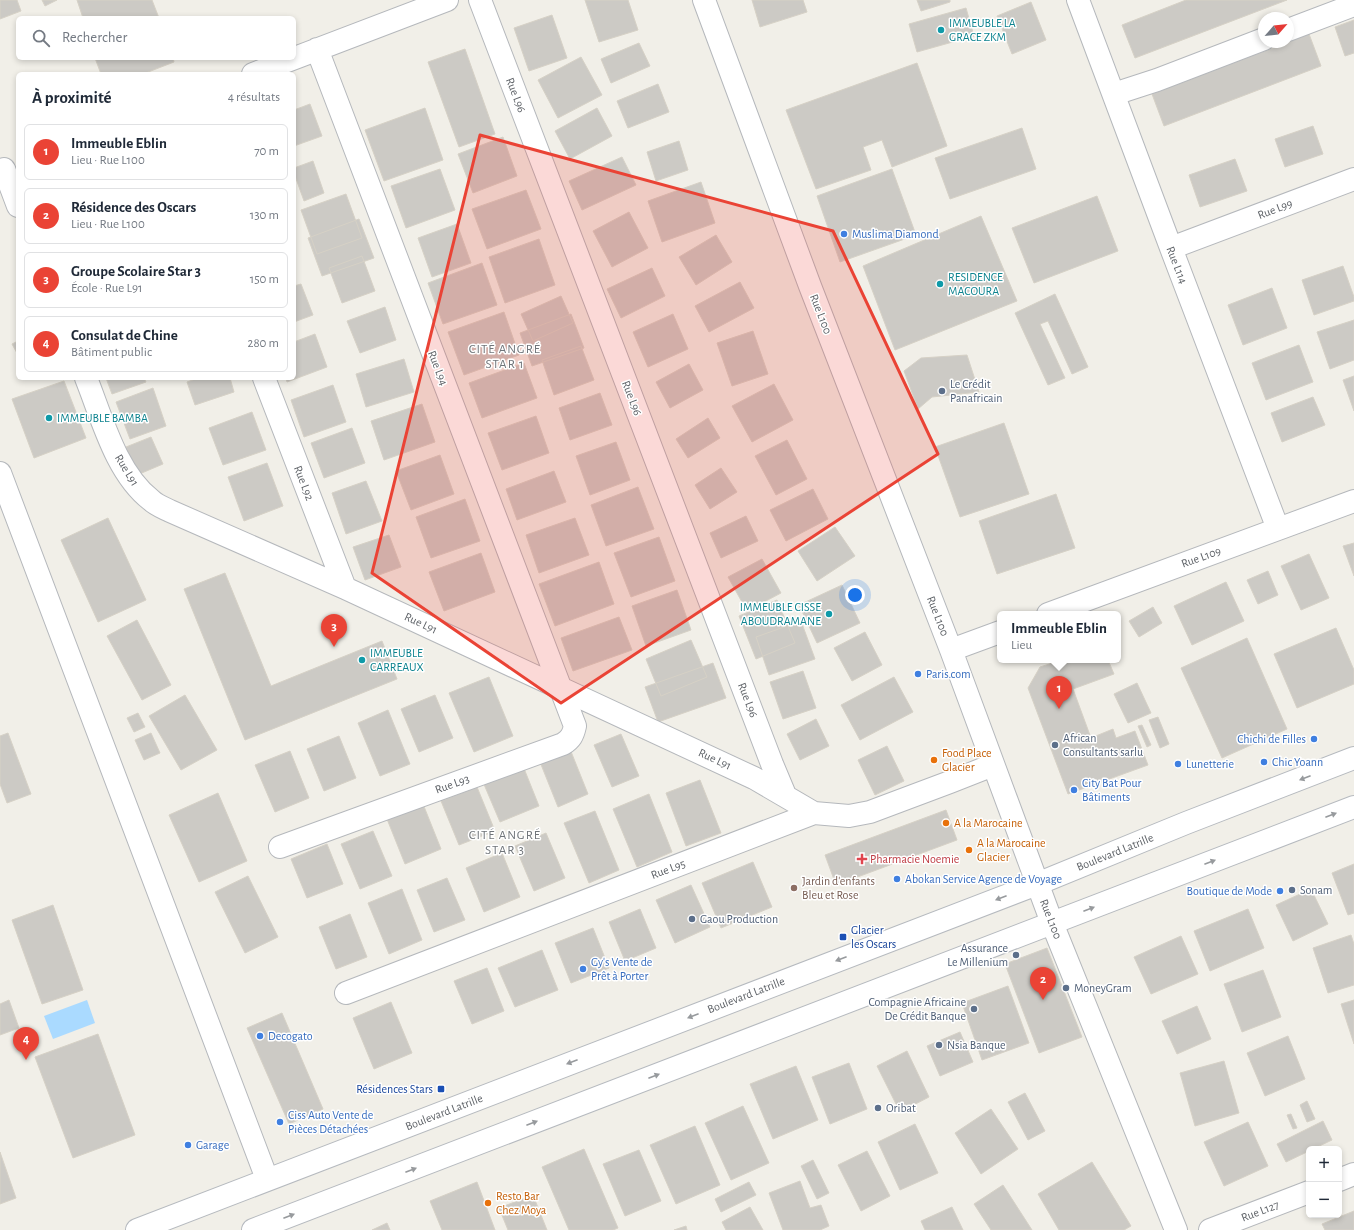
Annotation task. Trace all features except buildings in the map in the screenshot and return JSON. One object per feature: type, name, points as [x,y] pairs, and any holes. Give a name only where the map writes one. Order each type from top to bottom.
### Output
[{"type":"street","points":[[296,58],[447,0]]},
{"type":"street","name":"Rue L96","points":[[480,0],[766,749],[785,795]]},
{"type":"street","name":"Rue L100","points":[[704,0],[808,279],[951,650],[1052,922],[1176,1230]]},
{"type":"street","name":"Rue L114","points":[[1078,0],[1278,529]]},
{"type":"street","points":[[1294,28],[1354,5]]},
{"type":"street","points":[[1114,94],[1157,80],[1258,41]]},
{"type":"street","name":"Rue L94","points":[[317,50],[559,686]]},
{"type":"street","points":[[258,72],[290,60]]},
{"type":"street","points":[[7,168],[16,199]]},
{"type":"street","name":"Rue L99","points":[[1171,248],[1354,179]]},
{"type":"street","name":"Rue L91","points":[[87,380],[110,440],[123,467],[136,486],[152,501],[170,511],[345,588],[559,686],[754,778],[814,813]]},
{"type":"street","name":"Rue L92","points":[[265,380],[345,588]]},
{"type":"street","points":[[0,473],[267,1179]]},
{"type":"street","name":"Rue L109","points":[[1056,611],[1354,501]]},
{"type":"street","points":[[951,650],[997,633]]},
{"type":"street","name":"Rue L93","points":[[280,847],[563,744],[570,740],[575,726],[559,686]]},
{"type":"street","name":"Boulevard Latrille","points":[[137,1230],[1038,884],[1186,823],[1354,758]]},
{"type":"street","name":"Rue L95","points":[[346,994],[814,813],[849,816],[870,812],[993,764]]},
{"type":"street","points":[[253,1230],[1354,806]]},
{"type":"street","points":[[1342,1179],[1354,1174]]},
{"type":"street","name":"Rue L127","points":[[1210,1230],[1306,1193]]},
{"type":"highlighted area","points":[[480,135],[833,231],[938,454],[561,703],[372,573]]},
{"type":"water","points":[[87,1000],[95,1023],[53,1039],[44,1016]]},
{"type":"place","name":"IMMEUBLE LA GRACE ZKM","points":[[941,30]]},
{"type":"place","name":"Muslima Diamond","points":[[844,234]]},
{"type":"place","name":"RESIDENCE MACOURA","points":[[940,284]]},
{"type":"place","name":"Le Crédit Panafricain","points":[[942,391]]},
{"type":"place","name":"IMMEUBLE BAMBA","points":[[49,418]]},
{"type":"place","name":"IMMEUBLE CISSE ABOUDRAMANE","points":[[829,614]]},
{"type":"place","name":"Groupe Scolaire Star 3","points":[[334,647]]},
{"type":"place","name":"IMMEUBLE CARREAUX","points":[[362,660]]},
{"type":"place","name":"Paris.com","points":[[918,674]]},
{"type":"place","name":"Immeuble Eblin","points":[[1059,709]]},
{"type":"place","name":"Chichi de Filles","points":[[1314,739]]},
{"type":"place","name":"African Consultants sarlu","points":[[1055,745]]},
{"type":"place","name":"Food Place Glacier","points":[[934,760]]},
{"type":"place","name":"Chic Yoann","points":[[1264,762]]},
{"type":"place","name":"Lunetterie","points":[[1178,764]]},
{"type":"place","name":"City Bat Pour Bâtiments","points":[[1074,790]]},
{"type":"place","name":"A la Marocaine","points":[[946,823]]},
{"type":"place","name":"A la Marocaine Glacier","points":[[969,850]]},
{"type":"place","name":"Pharmacie Noemie","points":[[862,859]]},
{"type":"place","name":"Abokan Service Agence de Voyage","points":[[897,879]]},
{"type":"place","name":"Jardin d'enfants Bleu et Rose","points":[[794,888]]},
{"type":"place","name":"Sonam","points":[[1292,890]]},
{"type":"place","name":"Boutique de Mode","points":[[1280,891]]},
{"type":"place","name":"Gaou Production","points":[[692,919]]},
{"type":"place","name":"Glacier les Oscars","points":[[843,937]]},
{"type":"place","name":"Assurance Le Millenium","points":[[1016,955]]},
{"type":"place","name":"Gy's Vente de Prêt à Porter","points":[[583,969]]},
{"type":"place","name":"MoneyGram","points":[[1066,988]]},
{"type":"place","name":"Résidence des Oscars","points":[[1043,1000]]},
{"type":"place","name":"Compagnie Africaine De Crédit Banque","points":[[974,1009]]},
{"type":"place","name":"Decogato","points":[[260,1036]]},
{"type":"place","name":"Nsia Banque","points":[[939,1045]]},
{"type":"place","name":"Consulat de Chine","points":[[26,1060]]},
{"type":"place","name":"Résidences Stars","points":[[441,1089]]},
{"type":"place","name":"Oribat","points":[[878,1108]]},
{"type":"place","name":"Ciss Auto Vente de Pièces Détachées","points":[[280,1122]]},
{"type":"place","name":"Garage","points":[[188,1145]]},
{"type":"place","name":"Resto Bar Chez Moya","points":[[488,1203]]},
{"type":"district","name":"CITÉ ANGRÉ STAR 1","points":[[505,356]]},
{"type":"district","name":"CITÉ ANGRÉ STAR 3","points":[[505,842]]}]
